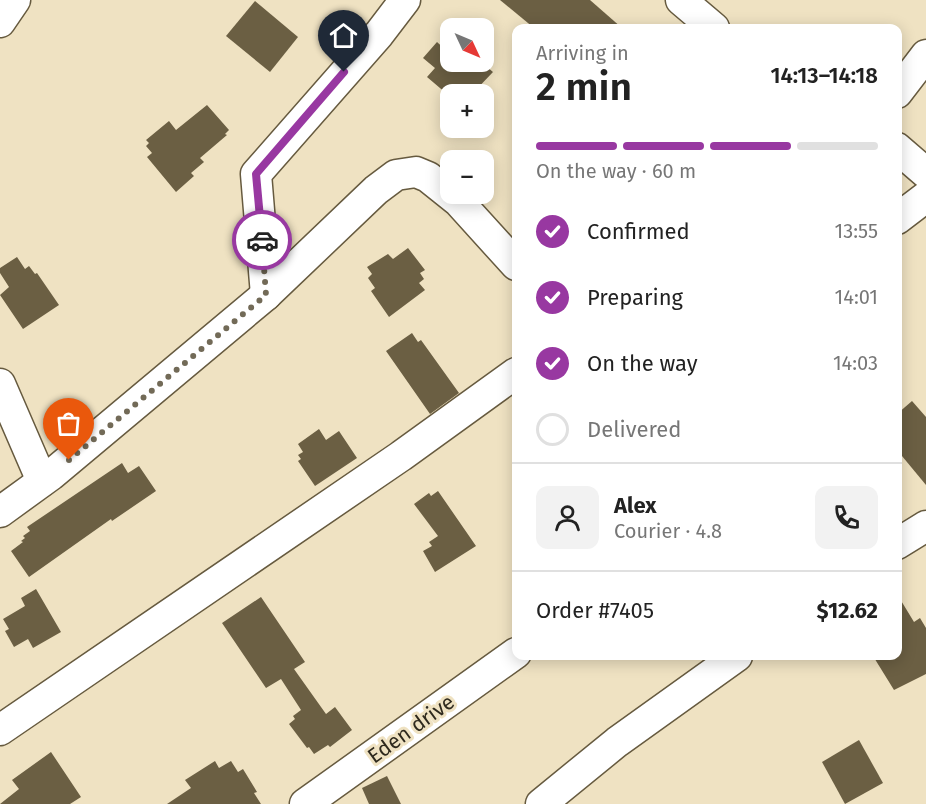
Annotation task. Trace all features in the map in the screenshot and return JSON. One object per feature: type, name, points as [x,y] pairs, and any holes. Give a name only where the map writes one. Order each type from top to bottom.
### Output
[{"type":"street","points":[[0,22],[15,0]]},
{"type":"street","points":[[266,295],[256,174],[379,34],[405,0]]},
{"type":"street","points":[[681,0],[709,24]]},
{"type":"street","points":[[902,86],[926,55]]},
{"type":"street","points":[[902,152],[926,173]]},
{"type":"street","points":[[0,512],[42,481],[266,295],[375,190],[396,175],[416,172],[428,177],[458,201],[512,262]]},
{"type":"street","points":[[902,215],[926,197]]},
{"type":"street","points":[[0,730],[401,456],[512,377]]},
{"type":"street","points":[[0,384],[42,481]]},
{"type":"street","points":[[902,541],[926,526]]},
{"type":"street","name":"Eden drive","points":[[305,804],[512,656]]},
{"type":"street","points":[[541,804],[617,742],[731,660]]},
{"type":"building","points":[[500,0],[590,0],[617,24],[529,24]]},
{"type":"building","points":[[255,1],[298,37],[270,72],[226,36]]},
{"type":"building","points":[[437,42],[440,45],[440,72],[493,72],[482,84],[440,84],[440,88],[427,77],[435,68],[423,58]]},
{"type":"building","points":[[207,105],[229,130],[225,134],[227,135],[200,158],[204,162],[191,173],[194,176],[176,192],[147,157],[152,153],[146,146],[149,143],[146,140],[169,121],[176,130]]},
{"type":"building","points":[[408,248],[425,270],[420,273],[424,279],[419,283],[425,290],[389,317],[371,291],[375,288],[368,278],[372,274],[367,267],[388,254],[393,259]]},
{"type":"building","points":[[17,257],[25,269],[29,266],[35,274],[37,273],[59,305],[23,329],[0,295],[9,287],[0,273],[0,268]]},
{"type":"building","points":[[412,333],[418,342],[421,340],[459,393],[430,414],[386,351]]},
{"type":"building","points":[[912,401],[926,417],[926,485],[902,456],[902,410]]},
{"type":"building","points":[[319,429],[326,440],[339,431],[357,458],[315,486],[298,461],[301,459],[298,455],[303,452],[298,444]]},
{"type":"building","points":[[122,463],[128,473],[139,466],[156,491],[112,521],[111,519],[29,577],[11,551],[23,542],[21,541],[25,538],[23,536],[30,531],[27,527]]},
{"type":"building","points":[[438,491],[476,546],[435,572],[423,551],[432,546],[429,542],[438,536],[414,504],[429,493],[431,496]]},
{"type":"building","points":[[36,589],[61,632],[33,648],[28,639],[14,647],[5,631],[9,629],[3,619],[25,606],[21,598]]},
{"type":"building","points":[[261,597],[305,662],[294,669],[326,714],[335,707],[352,730],[330,747],[328,745],[314,754],[289,724],[295,719],[293,716],[301,710],[281,679],[266,688],[222,623]]},
{"type":"building","points":[[902,602],[914,622],[920,618],[926,628],[926,674],[894,690],[875,660],[902,660]]},
{"type":"building","points":[[859,740],[883,783],[845,804],[822,762]]},
{"type":"building","points":[[51,752],[81,797],[70,804],[0,804],[19,789],[12,780]]},
{"type":"building","points":[[215,761],[219,768],[231,761],[238,772],[243,769],[257,792],[254,793],[261,804],[167,804],[191,788],[185,780]]},
{"type":"building","points":[[387,776],[401,804],[369,804],[362,788]]},
{"type":"way so far","points":[[69,460],[266,295],[262,240]]},
{"type":"route","points":[[262,240],[256,174],[344,72]]}]
